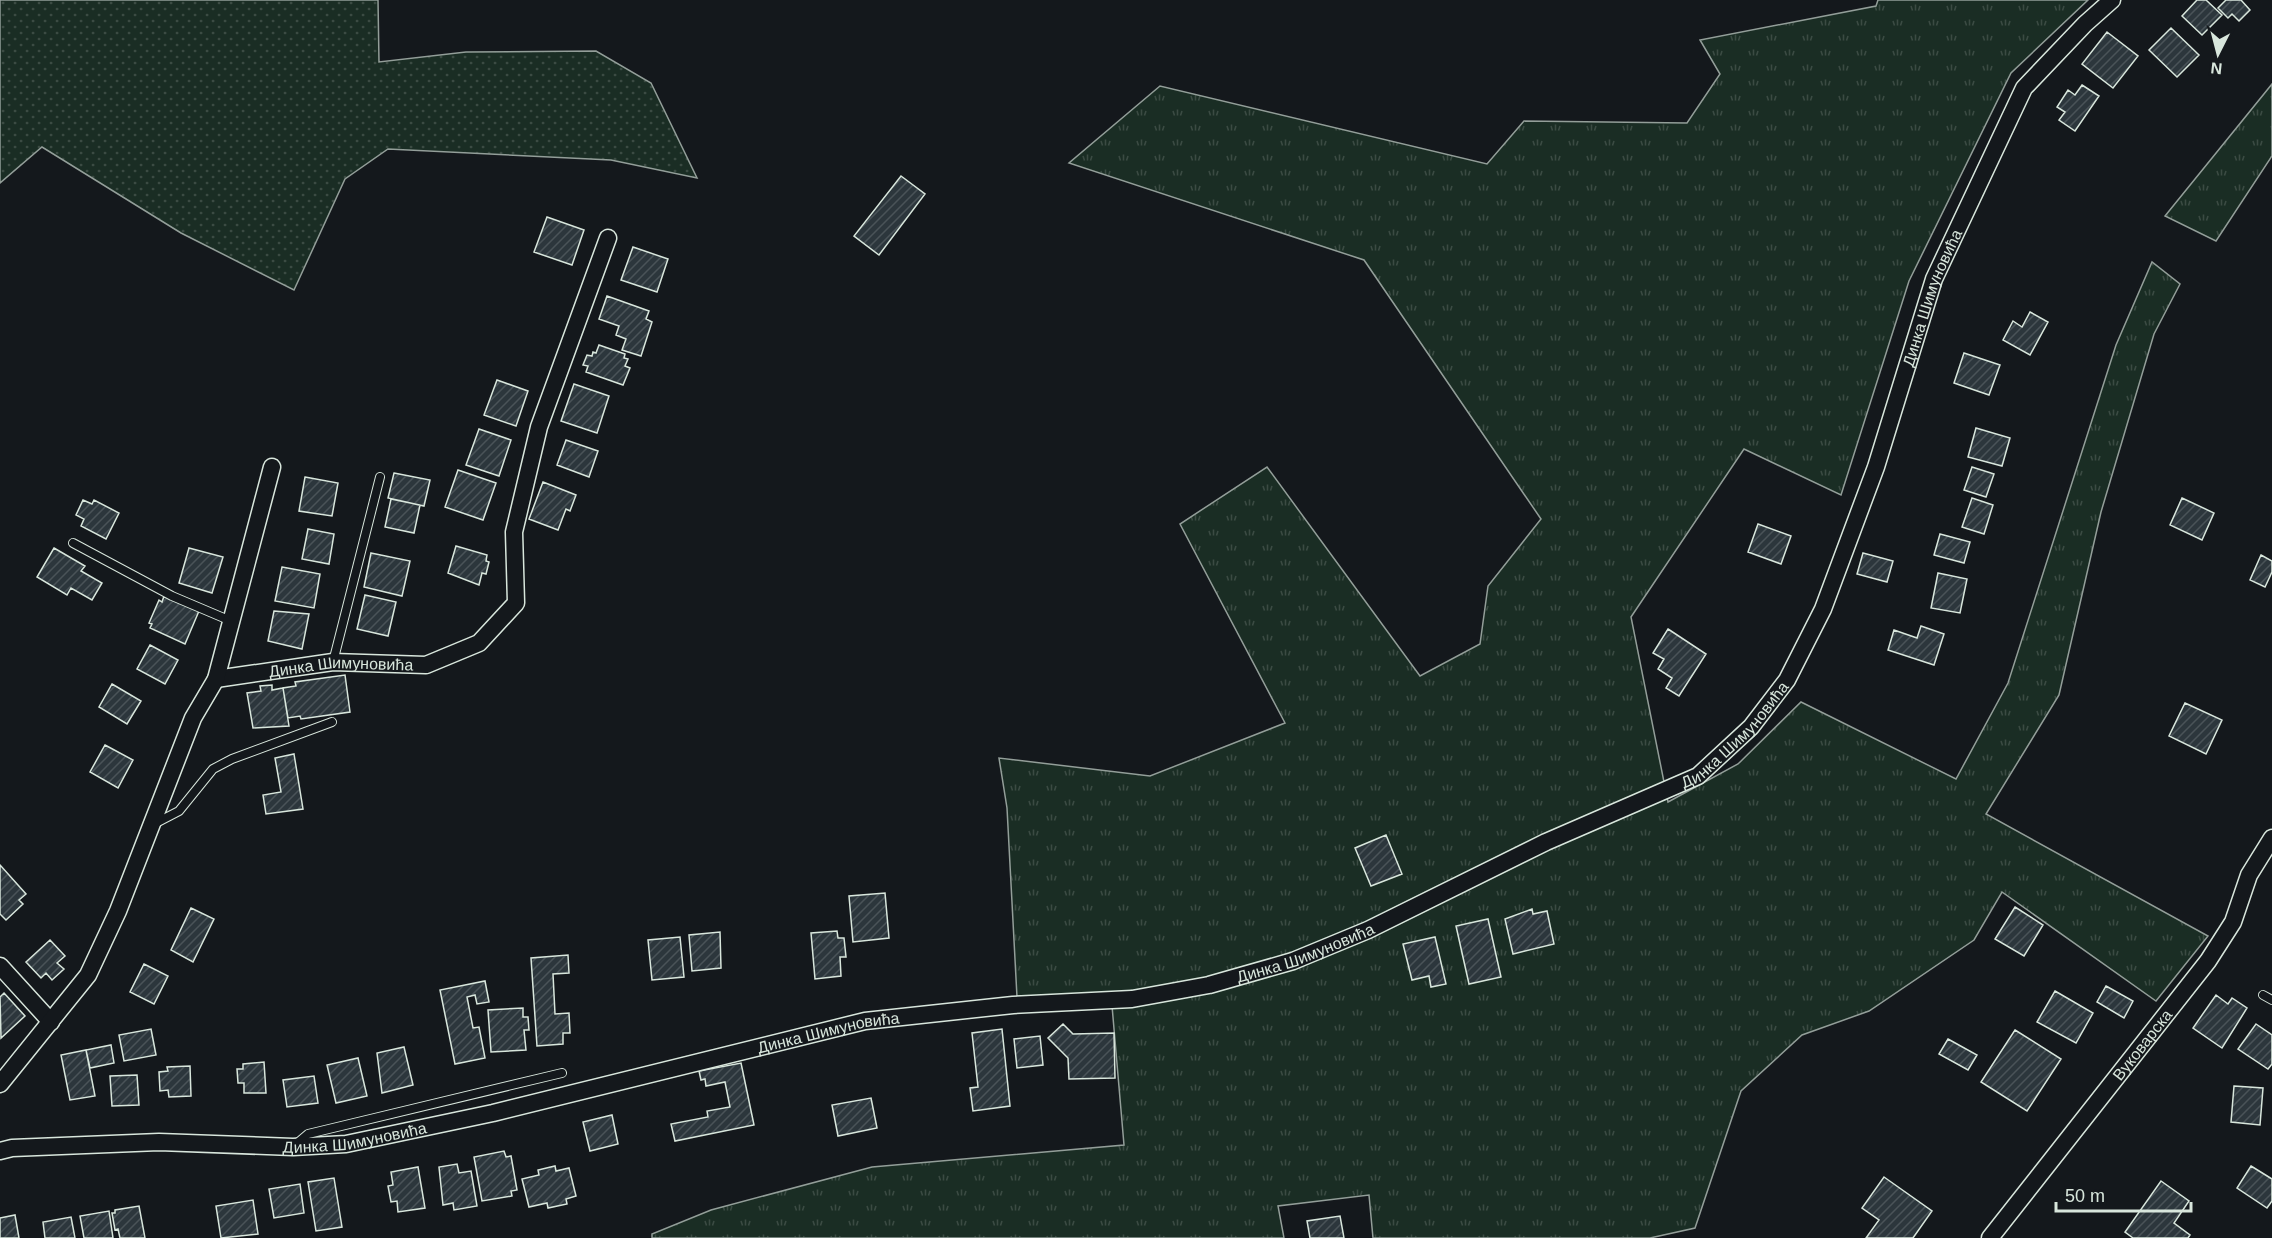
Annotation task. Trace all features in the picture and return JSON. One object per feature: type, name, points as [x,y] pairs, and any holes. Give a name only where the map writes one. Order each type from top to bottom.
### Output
[{"type":"street","name":"Динка Шимуновића","points":[[0,1151],[12,1148],[159,1142],[293,1147],[346,1144],[407,1132],[865,1021],[1013,1005],[1132,999],[1209,985],[1293,961],[1368,930],[1546,842],[1698,776],[1751,727],[1787,680],[1823,609],[1876,467],[1934,279],[2024,88],[2085,24],[2112,0]]},
{"type":"street","name":"Динка Шимуновића","points":[[216,679],[333,662],[426,665],[479,643],[516,603],[514,532],[538,427],[608,237]]},
{"type":"street","points":[[0,1084],[88,975],[118,911],[193,718],[216,679],[272,466]]},
{"type":"street","name":"Вуковарска","points":[[1990,1238],[2208,961],[2233,922],[2249,875],[2272,838]]},
{"type":"street","points":[[0,966],[51,1022]]},
{"type":"lane","points":[[333,662],[380,477]]},
{"type":"lane","points":[[73,543],[172,596],[231,621]]},
{"type":"lane","points":[[151,826],[180,811],[213,770],[232,759],[332,722]]},
{"type":"lane","points":[[2264,995],[2272,1000]]},
{"type":"lane","points":[[293,1147],[308,1134],[562,1073]]},
{"type":"green space","points":[[0,0],[378,0],[379,62],[466,52],[596,51],[651,83],[697,178],[611,160],[388,149],[345,179],[294,290],[181,233],[42,147],[0,183]]},
{"type":"green space","points":[[1878,0],[2088,0],[2011,73],[1909,281],[1841,495],[1744,449],[1631,617],[1668,802],[1738,764],[1801,702],[1956,779],[2008,683],[2116,345],[2152,262],[2180,284],[2154,334],[2101,512],[2059,695],[1986,814],[2208,936],[2156,1001],[2002,892],[1974,940],[1869,1011],[1802,1035],[1741,1091],[1695,1228],[1650,1238],[1373,1238],[1369,1195],[1278,1206],[1284,1238],[652,1238],[652,1234],[711,1210],[872,1167],[1124,1145],[1111,994],[1017,997],[1007,808],[999,758],[1150,776],[1285,723],[1180,524],[1267,467],[1420,676],[1480,644],[1488,586],[1541,519],[1364,260],[1069,163],[1160,86],[1487,164],[1524,121],[1687,123],[1720,74],[1700,40],[1876,6]]},
{"type":"green space","points":[[2272,84],[2272,156],[2216,241],[2165,216]]},
{"type":"building","points":[[2197,0],[2206,0],[2222,15],[2202,35],[2182,16]]},
{"type":"building","points":[[2226,0],[2241,0],[2250,10],[2239,21],[2232,14],[2228,18],[2218,8]]},
{"type":"building","points":[[2171,28],[2199,55],[2177,77],[2149,50]]},
{"type":"building","points":[[2107,32],[2138,56],[2113,88],[2082,64]]},
{"type":"building","points":[[2082,85],[2099,96],[2075,131],[2059,120],[2065,112],[2057,107],[2068,90],[2075,95]]},
{"type":"building","points":[[901,176],[925,194],[879,255],[854,236]]},
{"type":"building","points":[[547,217],[584,230],[572,265],[534,252]]},
{"type":"building","points":[[633,247],[668,259],[657,292],[621,280]]},
{"type":"building","points":[[607,296],[649,311],[646,319],[652,322],[641,356],[622,350],[626,339],[616,335],[619,326],[599,319]]},
{"type":"building","points":[[2030,312],[2048,322],[2030,355],[2003,340],[2013,321],[2022,327]]},
{"type":"building","points":[[599,345],[625,354],[624,358],[628,359],[625,366],[630,368],[623,385],[586,372],[588,366],[583,365],[587,355],[592,356],[593,352],[596,353]]},
{"type":"building","points":[[1964,353],[2000,365],[1989,395],[1954,383]]},
{"type":"building","points":[[497,380],[528,391],[516,426],[484,415]]},
{"type":"building","points":[[574,384],[609,396],[597,433],[561,421]]},
{"type":"building","points":[[1976,428],[2010,438],[2002,466],[1968,457]]},
{"type":"building","points":[[479,429],[511,440],[499,476],[466,465]]},
{"type":"building","points":[[566,440],[598,451],[589,477],[557,465]]},
{"type":"building","points":[[1972,467],[1994,474],[1986,497],[1964,490]]},
{"type":"building","points":[[458,470],[496,483],[483,520],[445,507]]},
{"type":"building","points":[[394,473],[430,480],[424,506],[388,498]]},
{"type":"building","points":[[305,477],[338,483],[332,516],[299,511]]},
{"type":"building","points":[[543,482],[576,495],[570,511],[566,509],[558,530],[529,519]]},
{"type":"building","points":[[1972,498],[1993,505],[1984,534],[1962,527]]},
{"type":"building","points":[[2182,498],[2214,513],[2202,540],[2170,525]]},
{"type":"building","points":[[391,499],[420,505],[414,533],[385,527]]},
{"type":"building","points":[[83,500],[92,504],[94,500],[119,513],[106,539],[81,526],[84,519],[76,515]]},
{"type":"building","points":[[1758,524],[1791,536],[1781,564],[1748,552]]},
{"type":"building","points":[[308,529],[334,534],[329,564],[302,559]]},
{"type":"building","points":[[1940,534],[1970,542],[1964,563],[1934,555]]},
{"type":"building","points":[[456,546],[487,555],[486,561],[489,562],[486,574],[482,573],[479,585],[448,573]]},
{"type":"building","points":[[54,548],[85,566],[81,571],[102,583],[92,600],[71,588],[67,595],[37,577]]},
{"type":"building","points":[[189,548],[223,557],[212,593],[179,583]]},
{"type":"building","points":[[371,553],[410,561],[402,596],[364,587]]},
{"type":"building","points":[[1863,553],[1893,561],[1887,582],[1857,574]]},
{"type":"building","points":[[2261,555],[2272,561],[2272,572],[2265,587],[2250,580]]},
{"type":"building","points":[[282,567],[320,574],[314,608],[275,601]]},
{"type":"building","points":[[1938,573],[1967,579],[1960,613],[1931,608]]},
{"type":"building","points":[[365,595],[396,602],[388,636],[357,629]]},
{"type":"building","points":[[164,596],[199,611],[185,644],[150,628],[152,624],[149,623],[159,600],[162,602]]},
{"type":"building","points":[[274,611],[309,614],[302,649],[268,641]]},
{"type":"building","points":[[1921,626],[1944,634],[1934,665],[1888,650],[1894,630],[1917,638]]},
{"type":"building","points":[[1668,629],[1706,654],[1679,696],[1666,688],[1672,678],[1658,669],[1664,659],[1653,653]]},
{"type":"building","points":[[150,645],[178,660],[165,684],[137,669]]},
{"type":"building","points":[[345,675],[350,712],[301,719],[300,716],[288,718],[283,688],[296,686],[295,682]]},
{"type":"building","points":[[112,684],[141,701],[127,724],[99,707]]},
{"type":"building","points":[[272,685],[272,690],[283,688],[289,726],[253,728],[247,693],[261,691],[260,686]]},
{"type":"building","points":[[2185,703],[2222,720],[2206,754],[2169,736]]},
{"type":"building","points":[[105,745],[133,760],[118,788],[90,772]]},
{"type":"building","points":[[294,754],[303,809],[266,814],[263,795],[281,792],[275,758]]},
{"type":"building","points":[[1386,835],[1402,874],[1371,886],[1355,848]]},
{"type":"building","points":[[0,865],[26,894],[19,900],[23,904],[6,920],[0,914]]},
{"type":"building","points":[[885,893],[889,938],[853,942],[849,896]]},
{"type":"building","points":[[2015,907],[2043,925],[2024,956],[1995,939]]},
{"type":"building","points":[[191,908],[214,919],[193,962],[171,950]]},
{"type":"building","points":[[1532,909],[1533,914],[1547,911],[1554,944],[1513,954],[1505,919]]},
{"type":"building","points":[[1488,919],[1501,977],[1469,984],[1456,926]]},
{"type":"building","points":[[837,931],[838,938],[844,938],[846,957],[840,957],[841,976],[815,979],[811,933]]},
{"type":"building","points":[[720,932],[721,968],[692,971],[689,935]]},
{"type":"building","points":[[680,937],[684,977],[652,980],[648,940]]},
{"type":"building","points":[[1435,937],[1446,984],[1431,987],[1429,976],[1412,980],[1403,944]]},
{"type":"building","points":[[50,940],[65,956],[57,963],[64,969],[52,980],[46,973],[41,978],[26,962]]},
{"type":"building","points":[[568,955],[569,973],[553,974],[555,1014],[569,1013],[570,1033],[563,1033],[563,1044],[537,1046],[531,958]]},
{"type":"building","points":[[144,964],[168,976],[154,1004],[130,992]]},
{"type":"building","points":[[485,981],[489,1002],[477,1004],[475,995],[467,997],[473,1028],[479,1027],[485,1058],[455,1064],[440,990]]},
{"type":"building","points":[[2106,986],[2133,1001],[2124,1018],[2097,1002]]},
{"type":"building","points":[[2055,991],[2093,1013],[2076,1043],[2037,1022]]},
{"type":"building","points":[[4,993],[25,1016],[1,1038],[0,997]]},
{"type":"building","points":[[2216,995],[2228,1004],[2232,998],[2247,1008],[2222,1048],[2193,1028]]},
{"type":"building","points":[[523,1008],[523,1017],[528,1017],[529,1030],[524,1030],[526,1050],[491,1052],[488,1010]]},
{"type":"building","points":[[1063,1024],[1073,1034],[1114,1033],[1115,1078],[1069,1079],[1068,1058],[1048,1038]]},
{"type":"building","points":[[2256,1024],[2272,1035],[2272,1064],[2268,1069],[2238,1049]]},
{"type":"building","points":[[151,1029],[156,1055],[124,1061],[119,1035]]},
{"type":"building","points":[[1002,1029],[1010,1106],[973,1111],[970,1088],[978,1087],[972,1033]]},
{"type":"building","points":[[2015,1030],[2061,1059],[2027,1111],[1981,1082]]},
{"type":"building","points":[[1040,1036],[1043,1065],[1017,1068],[1014,1039]]},
{"type":"building","points":[[1948,1039],[1977,1055],[1968,1070],[1939,1054]]},
{"type":"building","points":[[111,1045],[114,1063],[90,1068],[86,1050]]},
{"type":"building","points":[[404,1047],[413,1085],[382,1093],[377,1053]]},
{"type":"building","points":[[86,1050],[95,1096],[70,1100],[61,1055]]},
{"type":"building","points":[[358,1058],[367,1096],[336,1103],[327,1065]]},
{"type":"building","points":[[264,1062],[266,1093],[244,1093],[244,1083],[238,1083],[237,1069],[243,1069],[243,1064]]},
{"type":"building","points":[[741,1063],[754,1125],[675,1141],[671,1124],[708,1117],[707,1111],[730,1107],[725,1082],[706,1086],[705,1079],[701,1080],[699,1071]]},
{"type":"building","points":[[190,1066],[191,1096],[169,1097],[168,1090],[160,1091],[159,1072],[168,1071],[167,1067]]},
{"type":"building","points":[[137,1075],[139,1105],[112,1106],[110,1076]]},
{"type":"building","points":[[314,1076],[318,1103],[287,1107],[283,1080]]},
{"type":"building","points":[[2234,1086],[2263,1088],[2260,1125],[2231,1122]]},
{"type":"building","points":[[871,1098],[877,1128],[838,1136],[832,1105]]},
{"type":"building","points":[[612,1115],[618,1144],[590,1151],[583,1122]]},
{"type":"building","points":[[504,1151],[506,1157],[511,1156],[517,1190],[511,1191],[512,1196],[482,1201],[474,1157]]},
{"type":"building","points":[[457,1164],[459,1173],[471,1171],[477,1206],[454,1210],[453,1203],[443,1205],[439,1167]]},
{"type":"building","points":[[555,1166],[556,1171],[569,1168],[576,1196],[566,1199],[567,1204],[548,1208],[547,1203],[529,1207],[522,1179],[539,1175],[538,1170]]},
{"type":"building","points":[[2251,1166],[2272,1179],[2272,1201],[2267,1208],[2237,1188]]},
{"type":"building","points":[[418,1167],[425,1208],[398,1212],[397,1201],[391,1202],[388,1186],[393,1185],[391,1172]]},
{"type":"building","points":[[1884,1177],[1932,1211],[1913,1238],[1866,1238],[1879,1220],[1862,1208]]},
{"type":"building","points":[[334,1178],[342,1227],[316,1231],[308,1182]]},
{"type":"building","points":[[2161,1181],[2189,1201],[2174,1223],[2190,1235],[2188,1238],[2133,1238],[2125,1232]]},
{"type":"building","points":[[300,1184],[304,1213],[274,1218],[269,1189]]},
{"type":"building","points":[[253,1200],[258,1234],[221,1238],[216,1206]]},
{"type":"building","points":[[139,1206],[145,1238],[120,1238],[118,1229],[115,1230],[112,1213],[115,1213],[115,1210]]},
{"type":"building","points":[[109,1211],[113,1238],[84,1238],[80,1216]]},
{"type":"building","points":[[15,1215],[19,1238],[0,1238],[0,1218]]},
{"type":"building","points":[[1340,1216],[1344,1238],[1310,1238],[1307,1221]]},
{"type":"building","points":[[71,1217],[75,1238],[45,1238],[43,1222]]}]
